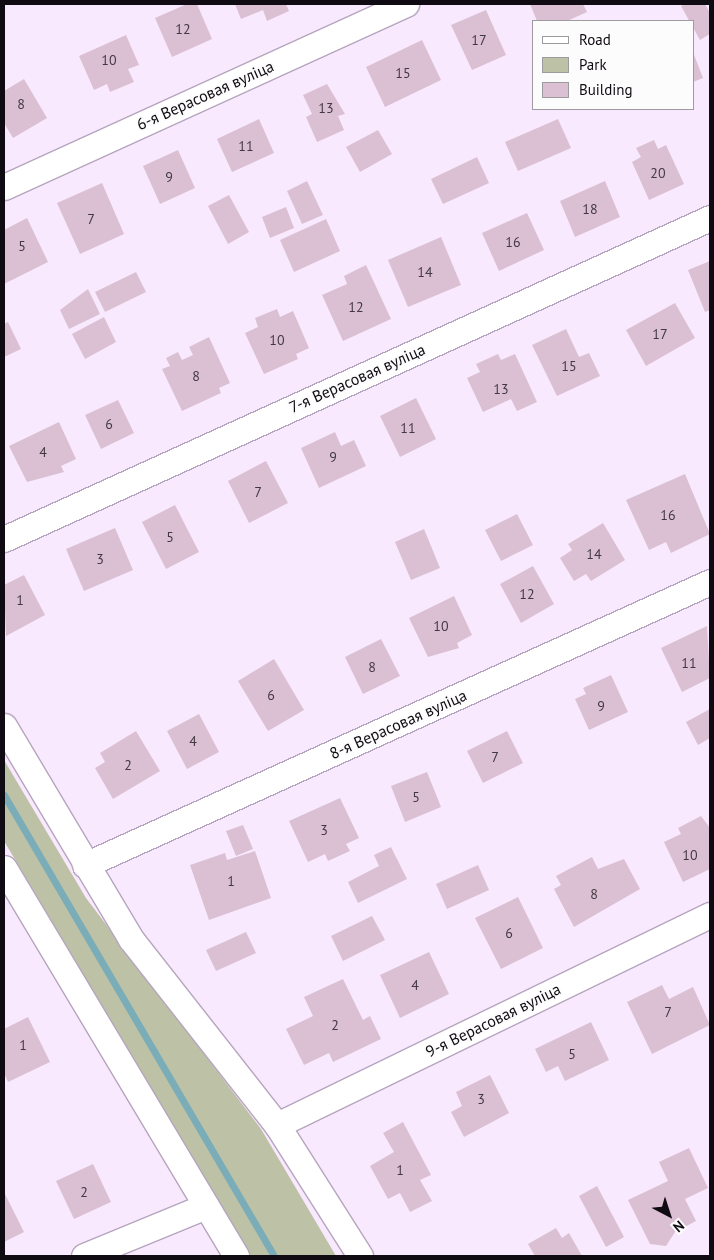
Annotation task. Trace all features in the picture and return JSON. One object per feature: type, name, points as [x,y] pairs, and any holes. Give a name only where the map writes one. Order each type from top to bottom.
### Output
[{"type":"street","name":"6-я Верасовая вуліца","points":[[4,187],[406,4]]},
{"type":"street","name":"7-я Верасовая вуліца","points":[[4,539],[710,218]]},
{"type":"street","name":"8-я Верасовая вуліца","points":[[85,865],[710,582]]},
{"type":"street","points":[[6,736],[131,939],[276,1125],[360,1256]]},
{"type":"street","points":[[4,868],[236,1256]]},
{"type":"street","name":"9-я Верасовая вуліца","points":[[276,1125],[710,915]]},
{"type":"street","points":[[84,1256],[206,1206]]},
{"type":"green space","points":[[4,760],[86,898],[261,1129],[336,1256],[251,1256],[4,841]]},
{"type":"building","points":[[187,4],[197,4],[212,39],[172,57],[155,18]]},
{"type":"building","points":[[235,4],[286,4],[289,11],[267,21],[263,10],[241,19]]},
{"type":"building","points":[[530,4],[583,4],[587,12],[569,20],[537,20]]},
{"type":"building","points":[[685,4],[705,4],[710,13],[710,34],[700,40],[694,29],[694,20],[689,20],[681,6]]},
{"type":"building","points":[[486,10],[506,55],[472,70],[451,25]]},
{"type":"building","points":[[126,35],[139,65],[128,69],[134,82],[110,92],[107,84],[94,90],[79,56]]},
{"type":"building","points":[[422,40],[441,80],[385,107],[366,67]]},
{"type":"building","points":[[694,55],[703,78],[694,82]]},
{"type":"building","points":[[24,79],[47,118],[13,138],[4,123],[4,91]]},
{"type":"building","points":[[327,84],[345,114],[338,116],[344,130],[317,142],[306,117],[312,114],[303,95]]},
{"type":"building","points":[[259,119],[274,153],[232,172],[217,139]]},
{"type":"building","points":[[558,119],[571,148],[518,171],[505,142]]},
{"type":"building","points":[[378,130],[392,154],[360,172],[346,147]]},
{"type":"building","points":[[654,140],[658,149],[666,145],[684,184],[649,200],[632,162],[641,157],[636,148]]},
{"type":"building","points":[[178,150],[195,188],[160,204],[143,166]]},
{"type":"building","points":[[477,157],[489,183],[443,204],[431,179]]},
{"type":"building","points":[[307,181],[323,215],[302,224],[287,191]]},
{"type":"building","points":[[605,181],[620,217],[575,237],[560,201]]},
{"type":"building","points":[[102,183],[124,234],[80,254],[57,203]]},
{"type":"building","points":[[229,195],[249,232],[228,244],[208,206]]},
{"type":"building","points":[[286,207],[294,228],[270,238],[262,217]]},
{"type":"building","points":[[527,213],[544,250],[499,271],[482,233]]},
{"type":"building","points":[[27,218],[48,262],[4,284],[4,230]]},
{"type":"building","points":[[326,219],[340,251],[294,272],[280,240]]},
{"type":"building","points":[[441,237],[461,285],[408,307],[388,260]]},
{"type":"building","points":[[710,261],[710,310],[705,312],[688,270]]},
{"type":"building","points":[[366,265],[391,319],[343,341],[322,295],[347,284],[344,276]]},
{"type":"building","points":[[136,272],[146,292],[105,312],[95,292]]},
{"type":"building","points":[[88,289],[100,314],[69,329],[60,310]]},
{"type":"building","points":[[675,303],[695,338],[646,366],[626,330]]},
{"type":"building","points":[[277,309],[280,317],[293,311],[309,348],[296,354],[298,359],[264,374],[245,333],[258,327],[255,318]]},
{"type":"building","points":[[104,317],[116,342],[85,359],[72,334]]},
{"type":"building","points":[[8,322],[21,349],[4,357],[4,324]]},
{"type":"building","points":[[566,329],[579,357],[589,353],[600,376],[557,396],[532,345]]},
{"type":"building","points":[[209,337],[230,383],[219,388],[221,393],[182,411],[162,369],[170,366],[166,358],[178,352],[182,360],[193,355],[189,347]]},
{"type":"building","points":[[498,354],[501,360],[515,354],[537,402],[517,411],[511,399],[483,412],[467,378],[480,372],[476,364]]},
{"type":"building","points":[[416,398],[436,439],[400,457],[380,416]]},
{"type":"building","points":[[118,400],[134,433],[101,449],[85,415]]},
{"type":"building","points":[[59,422],[76,459],[61,466],[64,472],[27,482],[9,446]]},
{"type":"building","points":[[335,432],[341,446],[354,440],[366,466],[319,488],[301,448]]},
{"type":"building","points":[[266,461],[288,503],[249,523],[228,481]]},
{"type":"building","points":[[685,474],[710,534],[671,553],[666,542],[649,550],[626,500]]},
{"type":"building","points":[[175,505],[199,552],[166,569],[142,522]]},
{"type":"building","points":[[517,514],[533,545],[501,561],[485,530]]},
{"type":"building","points":[[603,523],[625,560],[591,581],[586,574],[574,581],[560,558],[572,550],[568,544]]},
{"type":"building","points":[[115,528],[133,570],[84,591],[66,549]]},
{"type":"building","points":[[424,529],[440,568],[411,580],[395,542]]},
{"type":"building","points":[[533,566],[554,604],[521,623],[500,584]]},
{"type":"building","points":[[24,575],[45,615],[6,636],[4,585]]},
{"type":"building","points":[[454,596],[472,635],[457,643],[459,648],[428,657],[409,618]]},
{"type":"building","points":[[707,626],[710,678],[682,692],[661,648]]},
{"type":"building","points":[[381,639],[400,676],[363,694],[345,657]]},
{"type":"building","points":[[274,659],[304,710],[268,731],[238,681]]},
{"type":"building","points":[[611,675],[628,712],[589,730],[575,699],[586,694],[583,688]]},
{"type":"building","points":[[710,709],[710,738],[698,745],[686,722]]},
{"type":"building","points":[[199,714],[219,752],[187,769],[167,731]]},
{"type":"building","points":[[136,731],[160,771],[113,799],[95,768],[105,762],[100,753]]},
{"type":"building","points":[[507,731],[523,763],[483,783],[467,751]]},
{"type":"building","points":[[427,772],[441,807],[405,822],[391,786]]},
{"type":"building","points":[[340,798],[359,838],[346,844],[350,851],[328,861],[325,854],[308,862],[289,821]]},
{"type":"building","points":[[701,816],[710,828],[710,869],[683,882],[664,842],[681,834],[678,828]]},
{"type":"building","points":[[243,825],[253,849],[236,856],[226,831]]},
{"type":"building","points":[[391,847],[407,879],[358,903],[348,882],[379,866],[374,855]]},
{"type":"building","points":[[255,851],[271,898],[209,920],[190,865],[225,853],[227,860]]},
{"type":"building","points":[[592,857],[598,869],[624,859],[640,889],[574,927],[554,889],[561,885],[556,876]]},
{"type":"building","points":[[478,865],[489,890],[447,909],[436,884]]},
{"type":"building","points":[[518,897],[543,948],[501,969],[475,918]]},
{"type":"building","points":[[372,916],[385,940],[343,961],[331,936]]},
{"type":"building","points":[[246,932],[256,953],[216,971],[206,950]]},
{"type":"building","points":[[429,952],[449,994],[400,1018],[380,975]]},
{"type":"building","points":[[343,979],[363,1020],[370,1016],[381,1039],[333,1062],[329,1053],[304,1065],[286,1029],[313,1016],[304,997]]},
{"type":"building","points":[[662,985],[669,999],[693,987],[710,1025],[652,1054],[627,1002]]},
{"type":"building","points":[[28,1017],[50,1062],[8,1082],[4,1073],[4,1029]]},
{"type":"building","points":[[591,1022],[609,1060],[565,1081],[558,1066],[546,1072],[535,1049]]},
{"type":"building","points":[[490,1075],[509,1113],[464,1137],[451,1112],[462,1106],[456,1092]]},
{"type":"building","points":[[403,1122],[431,1175],[420,1180],[432,1201],[410,1212],[400,1193],[388,1199],[370,1166],[394,1152],[383,1133]]},
{"type":"building","points":[[689,1148],[708,1188],[685,1199],[696,1221],[675,1232],[666,1246],[650,1244],[628,1200],[668,1181],[659,1162]]},
{"type":"building","points":[[93,1164],[111,1202],[74,1219],[56,1181]]},
{"type":"building","points":[[597,1186],[624,1237],[606,1247],[579,1196]]},
{"type":"building","points":[[4,1195],[24,1232],[4,1242]]},
{"type":"building","points":[[556,1228],[562,1238],[569,1233],[582,1256],[535,1256],[528,1244]]},
{"type":"waterway","points":[[4,795],[274,1256]]}]
